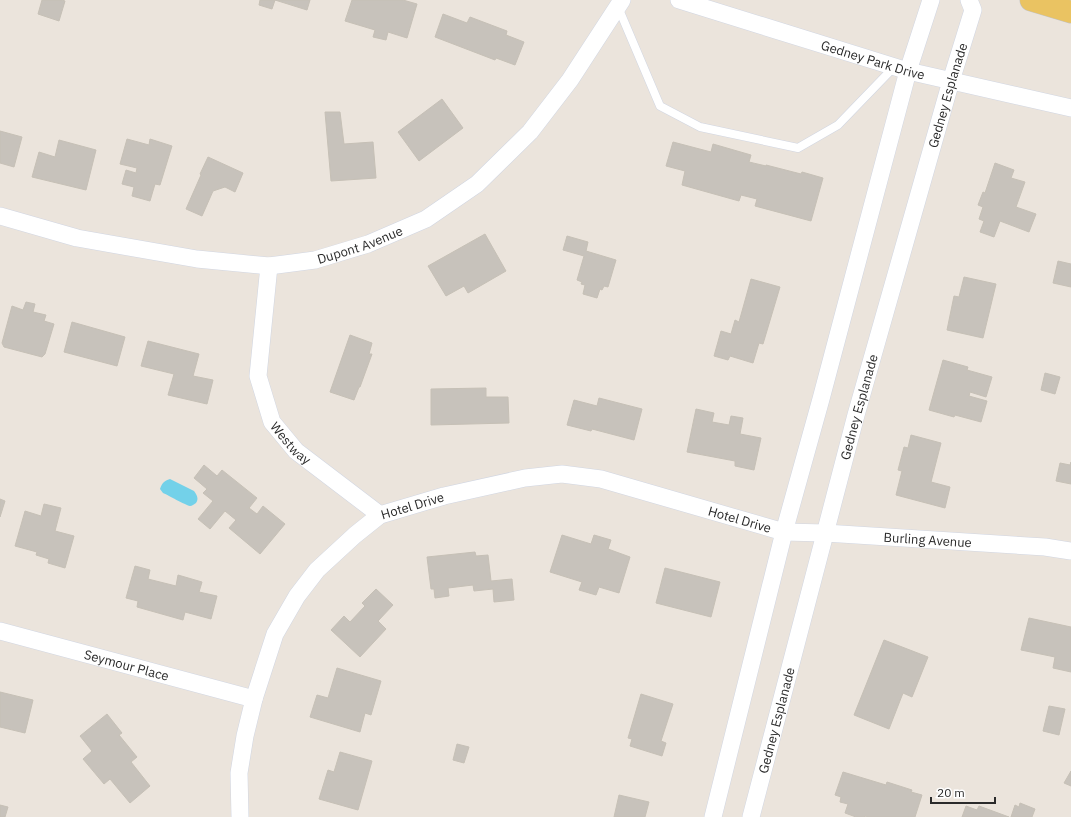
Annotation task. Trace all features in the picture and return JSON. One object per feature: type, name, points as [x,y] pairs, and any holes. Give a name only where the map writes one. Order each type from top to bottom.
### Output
[{"type":"main road","points":[[1031,0],[1071,12]]},
{"type":"street","name":"Gedney Park Drive","points":[[679,0],[901,69],[1071,108]]},
{"type":"street","points":[[713,817],[784,532],[821,399],[901,69],[931,0]]},
{"type":"street","name":"Gedney Esplanade","points":[[750,817],[856,415],[951,81],[973,10],[969,0]]},
{"type":"street","name":"Dupont Avenue","points":[[0,216],[77,238],[196,259],[270,266],[315,260],[368,244],[426,219],[477,184],[530,132],[570,80],[620,3]]},
{"type":"street","name":"Westway","points":[[270,266],[258,376],[272,422],[296,451],[380,515]]},
{"type":"street","name":"Hotel Drive","points":[[240,817],[239,773],[245,736],[254,699],[275,634],[298,596],[317,570],[354,535],[380,515],[444,496],[518,480],[562,474],[601,479],[784,532]]},
{"type":"street","name":"Burling Avenue","points":[[784,532],[825,533],[1045,547],[1071,551]]},
{"type":"street","name":"Seymour Place","points":[[0,631],[254,699]]},
{"type":"lane","points":[[620,3],[660,106],[700,127],[798,148],[838,125],[901,69]]},
{"type":"water","points":[[170,479],[194,491],[197,497],[196,503],[190,506],[163,493],[160,489],[162,485],[165,481]]},
{"type":"building","points":[[42,0],[65,1],[59,21],[38,14]]},
{"type":"building","points":[[260,0],[275,0],[272,9],[259,5]]},
{"type":"building","points":[[275,0],[310,0],[307,10]]},
{"type":"building","points":[[352,0],[403,0],[417,4],[407,38],[388,32],[386,40],[373,37],[375,30],[345,21]]},
{"type":"building","points":[[443,14],[467,23],[470,17],[507,31],[506,35],[524,42],[515,65],[496,58],[495,60],[435,37]]},
{"type":"building","points":[[442,99],[463,128],[419,161],[398,132]]},
{"type":"building","points":[[325,112],[340,112],[344,144],[373,142],[376,178],[331,181]]},
{"type":"building","points":[[0,131],[22,137],[14,167],[0,163]]},
{"type":"building","points":[[127,139],[149,145],[150,139],[172,146],[160,185],[155,184],[150,201],[132,196],[134,187],[122,184],[126,170],[136,173],[137,168],[120,164]]},
{"type":"building","points":[[59,140],[96,150],[86,190],[32,177],[39,152],[55,157]]},
{"type":"building","points":[[673,142],[711,152],[713,144],[751,155],[749,162],[801,174],[802,172],[823,178],[811,221],[755,206],[757,199],[741,195],[739,201],[682,185],[685,171],[666,166]]},
{"type":"building","points":[[208,157],[243,173],[235,192],[225,187],[213,191],[202,216],[186,209]]},
{"type":"building","points":[[995,163],[1014,170],[1011,178],[1025,182],[1016,207],[1036,214],[1029,232],[1000,221],[994,237],[980,232],[984,221],[979,219],[983,207],[978,205],[983,192],[985,193]]},
{"type":"building","points":[[485,234],[506,271],[468,293],[464,286],[446,296],[428,266]]},
{"type":"building","points":[[567,236],[588,242],[586,251],[616,260],[608,287],[604,286],[602,290],[600,289],[597,298],[583,294],[585,285],[581,284],[582,282],[577,280],[584,256],[563,250]]},
{"type":"building","points":[[1058,261],[1071,264],[1071,287],[1053,283]]},
{"type":"building","points":[[964,277],[996,284],[983,338],[947,330],[954,296],[959,297]]},
{"type":"building","points":[[751,279],[780,287],[763,344],[759,343],[753,363],[730,356],[728,360],[714,356],[721,331],[731,334],[735,320],[739,322]]},
{"type":"building","points":[[26,302],[35,304],[33,312],[46,315],[44,321],[54,324],[45,354],[42,357],[4,347],[2,343],[12,306],[23,310]]},
{"type":"building","points":[[72,322],[125,337],[117,366],[64,352]]},
{"type":"building","points":[[350,335],[372,343],[369,354],[372,354],[354,400],[330,392]]},
{"type":"building","points":[[148,341],[199,354],[193,376],[213,380],[207,404],[168,395],[174,374],[141,366]]},
{"type":"building","points":[[943,360],[968,367],[967,370],[992,377],[986,397],[970,392],[969,396],[987,401],[981,422],[929,410]]},
{"type":"building","points":[[1045,373],[1060,377],[1055,394],[1041,390]]},
{"type":"building","points":[[486,388],[486,397],[508,397],[509,423],[431,425],[431,389]]},
{"type":"building","points":[[599,398],[642,409],[634,440],[592,429],[591,431],[567,425],[574,400],[597,406]]},
{"type":"building","points":[[696,409],[714,413],[712,422],[729,425],[731,416],[743,418],[740,434],[761,438],[754,470],[735,466],[735,461],[687,452]]},
{"type":"building","points":[[911,435],[941,443],[931,482],[950,487],[945,508],[896,495],[902,471],[898,470],[904,447],[908,448]]},
{"type":"building","points":[[1071,462],[1071,484],[1056,481],[1060,463],[1070,465]]},
{"type":"building","points":[[204,465],[217,476],[222,470],[257,498],[249,508],[257,514],[263,506],[285,524],[260,554],[229,528],[236,520],[225,511],[210,529],[198,519],[213,501],[203,493],[207,489],[194,478]]},
{"type":"building","points":[[0,499],[5,501],[0,517]]},
{"type":"building","points":[[44,504],[61,508],[55,531],[74,536],[65,568],[48,563],[49,559],[36,555],[37,552],[15,546],[25,511],[41,516]]},
{"type":"building","points":[[562,535],[591,544],[594,535],[611,540],[608,549],[630,557],[619,593],[599,587],[596,595],[579,590],[582,582],[550,572]]},
{"type":"building","points":[[475,552],[476,556],[488,555],[491,581],[512,579],[514,600],[494,602],[493,589],[474,591],[473,585],[448,588],[449,596],[435,598],[434,589],[431,589],[427,557]]},
{"type":"building","points":[[135,566],[150,570],[148,579],[176,586],[178,575],[202,582],[199,592],[217,596],[211,619],[185,612],[183,620],[137,607],[138,601],[126,598]]},
{"type":"building","points":[[665,568],[720,582],[711,617],[656,603]]},
{"type":"building","points":[[376,589],[393,605],[378,621],[386,629],[360,657],[331,630],[344,616],[350,622],[365,606],[362,603]]},
{"type":"building","points":[[1029,618],[1071,627],[1071,672],[1053,668],[1055,657],[1021,650]]},
{"type":"building","points":[[884,640],[928,657],[912,697],[903,693],[889,729],[854,715]]},
{"type":"building","points":[[337,668],[381,681],[371,715],[365,713],[360,732],[310,717],[317,695],[328,698]]},
{"type":"building","points":[[0,692],[33,700],[25,733],[0,727]]},
{"type":"building","points":[[641,694],[673,704],[661,741],[666,743],[662,756],[630,746],[632,739],[628,738]]},
{"type":"building","points":[[1049,706],[1065,709],[1059,735],[1043,731]]},
{"type":"building","points":[[107,714],[122,733],[119,735],[137,757],[131,762],[150,786],[130,803],[110,779],[104,784],[83,759],[92,751],[80,736]]},
{"type":"building","points":[[457,744],[469,747],[464,763],[453,760]]},
{"type":"building","points":[[340,752],[372,761],[358,810],[319,799],[328,770],[334,772]]},
{"type":"building","points":[[1071,771],[1071,786],[1064,783]]},
{"type":"building","points":[[843,772],[886,785],[887,782],[912,790],[911,792],[922,795],[915,817],[856,817],[845,813],[848,804],[840,802],[841,797],[835,795]]},
{"type":"building","points":[[619,795],[649,802],[645,817],[614,817]]},
{"type":"building","points":[[1020,803],[1035,809],[1032,817],[1011,817],[1015,805],[1019,807]]},
{"type":"building","points":[[0,805],[8,807],[5,817],[0,817]]},
{"type":"building","points":[[966,806],[977,810],[979,806],[1009,817],[962,817]]}]
